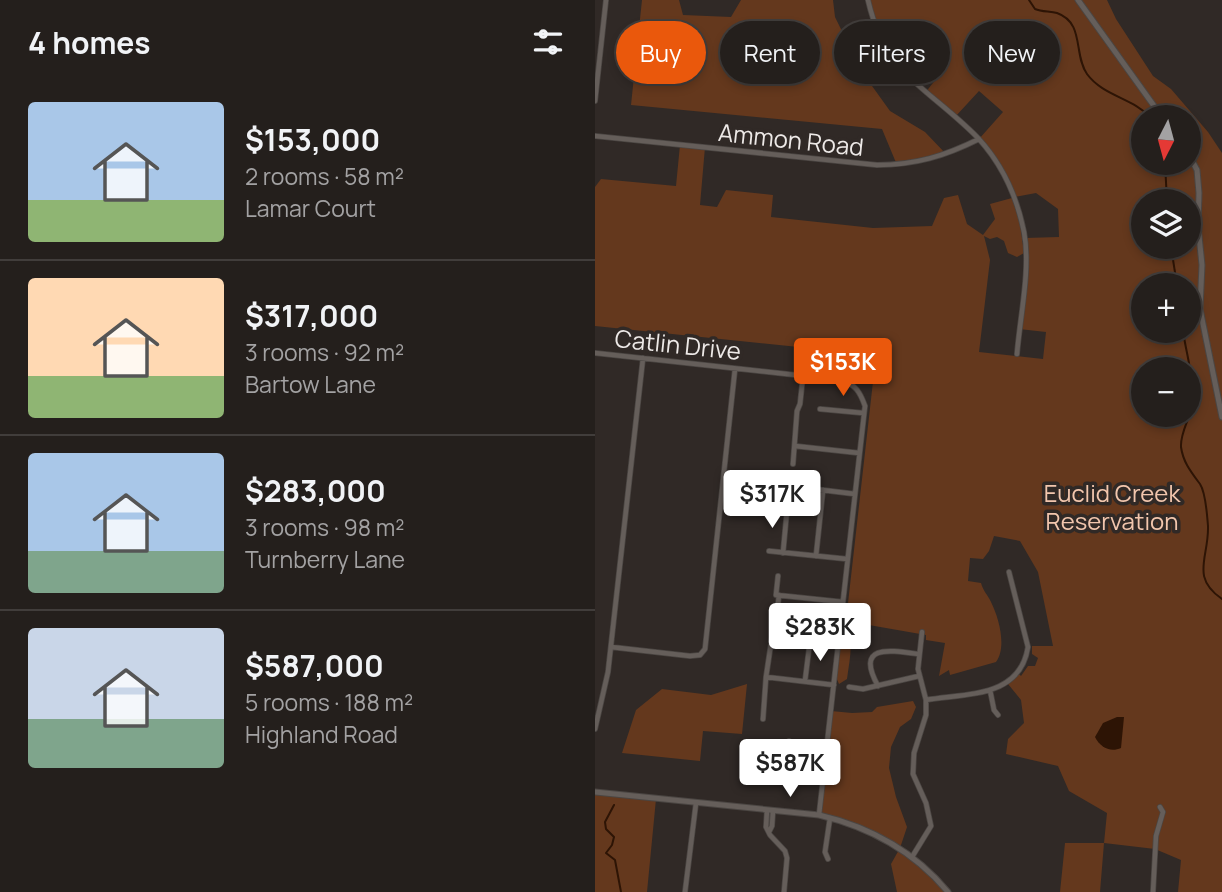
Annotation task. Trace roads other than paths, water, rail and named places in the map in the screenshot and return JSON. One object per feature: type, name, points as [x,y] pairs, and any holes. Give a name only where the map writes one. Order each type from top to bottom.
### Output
[{"type":"street","points":[[595,100],[606,0]]},
{"type":"street","points":[[867,0],[881,39],[906,76],[979,139],[995,159],[1015,197],[1025,235],[1026,257],[1017,354]]},
{"type":"street","points":[[1078,0],[1153,105]]},
{"type":"street","name":"Ammon Road","points":[[595,136],[877,165],[902,165],[929,160],[979,139]]},
{"type":"street","points":[[1197,175],[1202,265],[1200,309],[1222,417]]},
{"type":"street","name":"Catlin Drive","points":[[595,353],[841,380],[853,384],[860,393],[865,406],[863,414]]},
{"type":"street","points":[[595,729],[606,684],[611,647],[643,358]]},
{"type":"street","points":[[611,647],[690,656],[705,649],[736,369]]},
{"type":"street","points":[[793,464],[803,376]]},
{"type":"street","points":[[819,815],[863,414],[820,409]]},
{"type":"street","points":[[796,446],[859,453]]},
{"type":"street","points":[[773,484],[855,494]]},
{"type":"street","points":[[816,556],[823,490]]},
{"type":"street","points":[[783,552],[787,510]]},
{"type":"street","points":[[769,551],[847,559]]},
{"type":"street","points":[[926,700],[990,690],[1008,684],[1015,678],[1027,658],[1028,648],[1009,572]]},
{"type":"street","points":[[777,613],[778,576]]},
{"type":"street","points":[[779,596],[843,602]]},
{"type":"street","points":[[912,857],[931,826],[926,803],[913,774],[914,753],[926,715],[926,700],[919,676],[918,654],[922,632]]},
{"type":"street","points":[[763,719],[772,637],[838,644]]},
{"type":"street","points":[[805,681],[810,641]]},
{"type":"street","points":[[878,686],[870,666],[872,657],[879,651],[918,654]]},
{"type":"street","points":[[849,687],[863,689],[919,676]]},
{"type":"street","points":[[766,677],[834,685]]},
{"type":"street","points":[[990,690],[994,710],[998,715]]},
{"type":"street","points":[[786,777],[789,741]]},
{"type":"street","points":[[767,776],[822,781]]},
{"type":"street","points":[[595,792],[819,815],[847,822],[878,834],[912,857],[948,892]]},
{"type":"street","points":[[685,892],[695,803]]},
{"type":"street","points":[[1153,892],[1159,821],[1163,812],[1160,807]]},
{"type":"street","points":[[770,810],[772,827],[769,833],[785,851],[787,859],[784,892]]},
{"type":"street","points":[[828,859],[825,852],[830,818]]},
{"type":"waterway","points":[[1029,0],[1035,9],[1057,13],[1066,18],[1075,31],[1080,57],[1087,74],[1101,87],[1135,105]]},
{"type":"waterway","points":[[1166,175],[1166,189]]},
{"type":"waterway","points":[[1173,259],[1175,273]]},
{"type":"waterway","points":[[1185,343],[1193,400],[1181,447],[1205,498],[1208,537],[1203,566],[1206,583],[1222,599]]},
{"type":"waterway","points":[[614,805],[605,822],[606,829],[614,837],[606,853],[615,860],[621,892]]},
{"type":"park label","name":"Euclid Creek Reservation","points":[[1112,506]]}]
